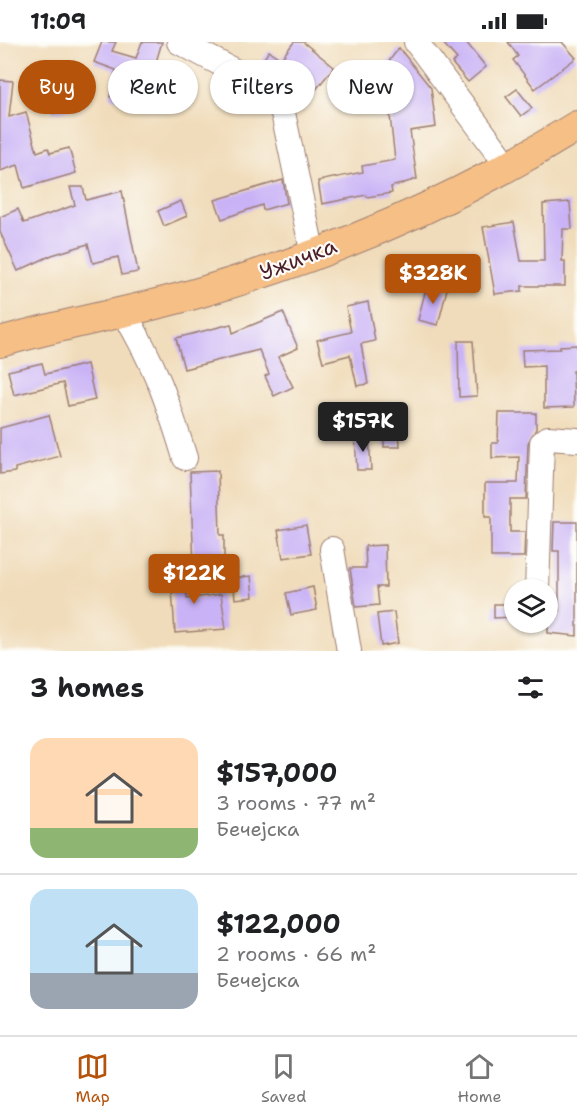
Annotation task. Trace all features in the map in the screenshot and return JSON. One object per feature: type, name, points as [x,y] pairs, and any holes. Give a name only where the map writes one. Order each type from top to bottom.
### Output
[{"type":"main road","name":"Ужичка","points":[[1,338],[124,313],[242,280],[313,255],[433,204],[508,166],[577,126]]},
{"type":"street","points":[[179,42],[269,89],[277,99],[284,113],[313,255]]},
{"type":"street","points":[[416,42],[508,166]]},
{"type":"street","points":[[124,313],[146,348],[163,386],[185,458]]},
{"type":"street","points":[[537,579],[542,442],[548,438],[577,440]]},
{"type":"street","points":[[332,549],[349,651]]},
{"type":"building","points":[[102,42],[116,42],[112,51],[136,58],[142,42],[162,42],[157,60],[108,60],[108,67],[96,63],[95,60]]},
{"type":"building","points":[[294,42],[303,42],[327,61],[327,76],[315,91],[315,60],[263,60],[269,51],[281,59]]},
{"type":"building","points":[[442,42],[466,42],[486,67],[468,82],[452,63],[457,59]]},
{"type":"building","points":[[508,42],[562,42],[576,58],[535,89],[513,60],[518,56]]},
{"type":"building","points":[[399,48],[409,60],[390,60]]},
{"type":"building","points":[[414,67],[431,88],[436,127],[410,131],[417,179],[391,187],[392,193],[367,197],[366,195],[322,204],[318,181],[363,172],[362,166],[395,160],[390,114],[414,114]]},
{"type":"building","points":[[0,80],[13,81],[9,117],[27,114],[37,152],[48,148],[50,153],[69,148],[76,173],[24,188],[18,165],[0,171]]},
{"type":"building","points":[[517,89],[532,108],[521,116],[506,97]]},
{"type":"building","points":[[283,180],[287,203],[263,210],[262,205],[222,219],[215,200]]},
{"type":"building","points":[[70,187],[83,187],[86,200],[122,191],[138,272],[122,275],[118,257],[93,263],[88,244],[52,255],[18,271],[0,232],[0,217],[18,209],[24,223],[75,205]]},
{"type":"building","points":[[181,201],[187,216],[164,226],[158,211]]},
{"type":"building","points":[[570,202],[572,229],[563,229],[562,261],[565,261],[565,286],[522,286],[522,291],[495,294],[483,227],[514,222],[521,261],[544,261],[543,204]]},
{"type":"building","points":[[427,284],[447,289],[438,325],[418,320]]},
{"type":"building","points":[[368,302],[375,341],[361,344],[368,384],[357,386],[350,355],[323,362],[317,340],[351,332],[346,307]]},
{"type":"building","points":[[283,312],[298,348],[278,357],[293,387],[274,396],[265,376],[269,374],[259,350],[184,369],[176,338],[231,324],[233,333]]},
{"type":"building","points":[[458,341],[473,341],[477,396],[459,397]]},
{"type":"building","points":[[577,345],[577,370],[573,371],[574,407],[544,408],[544,366],[523,367],[522,350],[560,349],[560,346]]},
{"type":"building","points":[[42,363],[45,374],[87,364],[95,400],[68,406],[63,383],[14,395],[8,371]]},
{"type":"building","points":[[499,413],[536,413],[536,429],[528,443],[526,499],[510,499],[510,532],[525,532],[524,557],[491,557],[491,517],[485,517],[485,483],[518,483],[519,457],[492,458],[492,443],[498,443]]},
{"type":"building","points":[[49,415],[60,456],[15,468],[15,472],[0,474],[0,428]]},
{"type":"building","points":[[399,426],[400,447],[384,447],[384,427]]},
{"type":"building","points":[[369,436],[371,470],[357,470],[355,437]]},
{"type":"building","points":[[218,471],[220,535],[224,535],[224,565],[194,566],[190,472]]},
{"type":"building","points":[[554,522],[577,522],[577,636],[548,633],[558,633],[559,551],[553,551]]},
{"type":"building","points":[[306,525],[311,554],[283,558],[278,530]]},
{"type":"building","points":[[385,545],[386,587],[377,587],[379,605],[356,607],[350,568],[366,568],[365,546]]},
{"type":"building","points":[[185,559],[187,599],[221,594],[226,629],[175,633],[170,560]]},
{"type":"building","points":[[251,576],[253,597],[235,599],[233,578]]},
{"type":"building","points":[[313,587],[317,610],[291,615],[286,593]]},
{"type":"building","points":[[494,604],[504,604],[504,618],[494,618]]},
{"type":"building","points":[[394,612],[398,643],[381,646],[377,614]]}]
